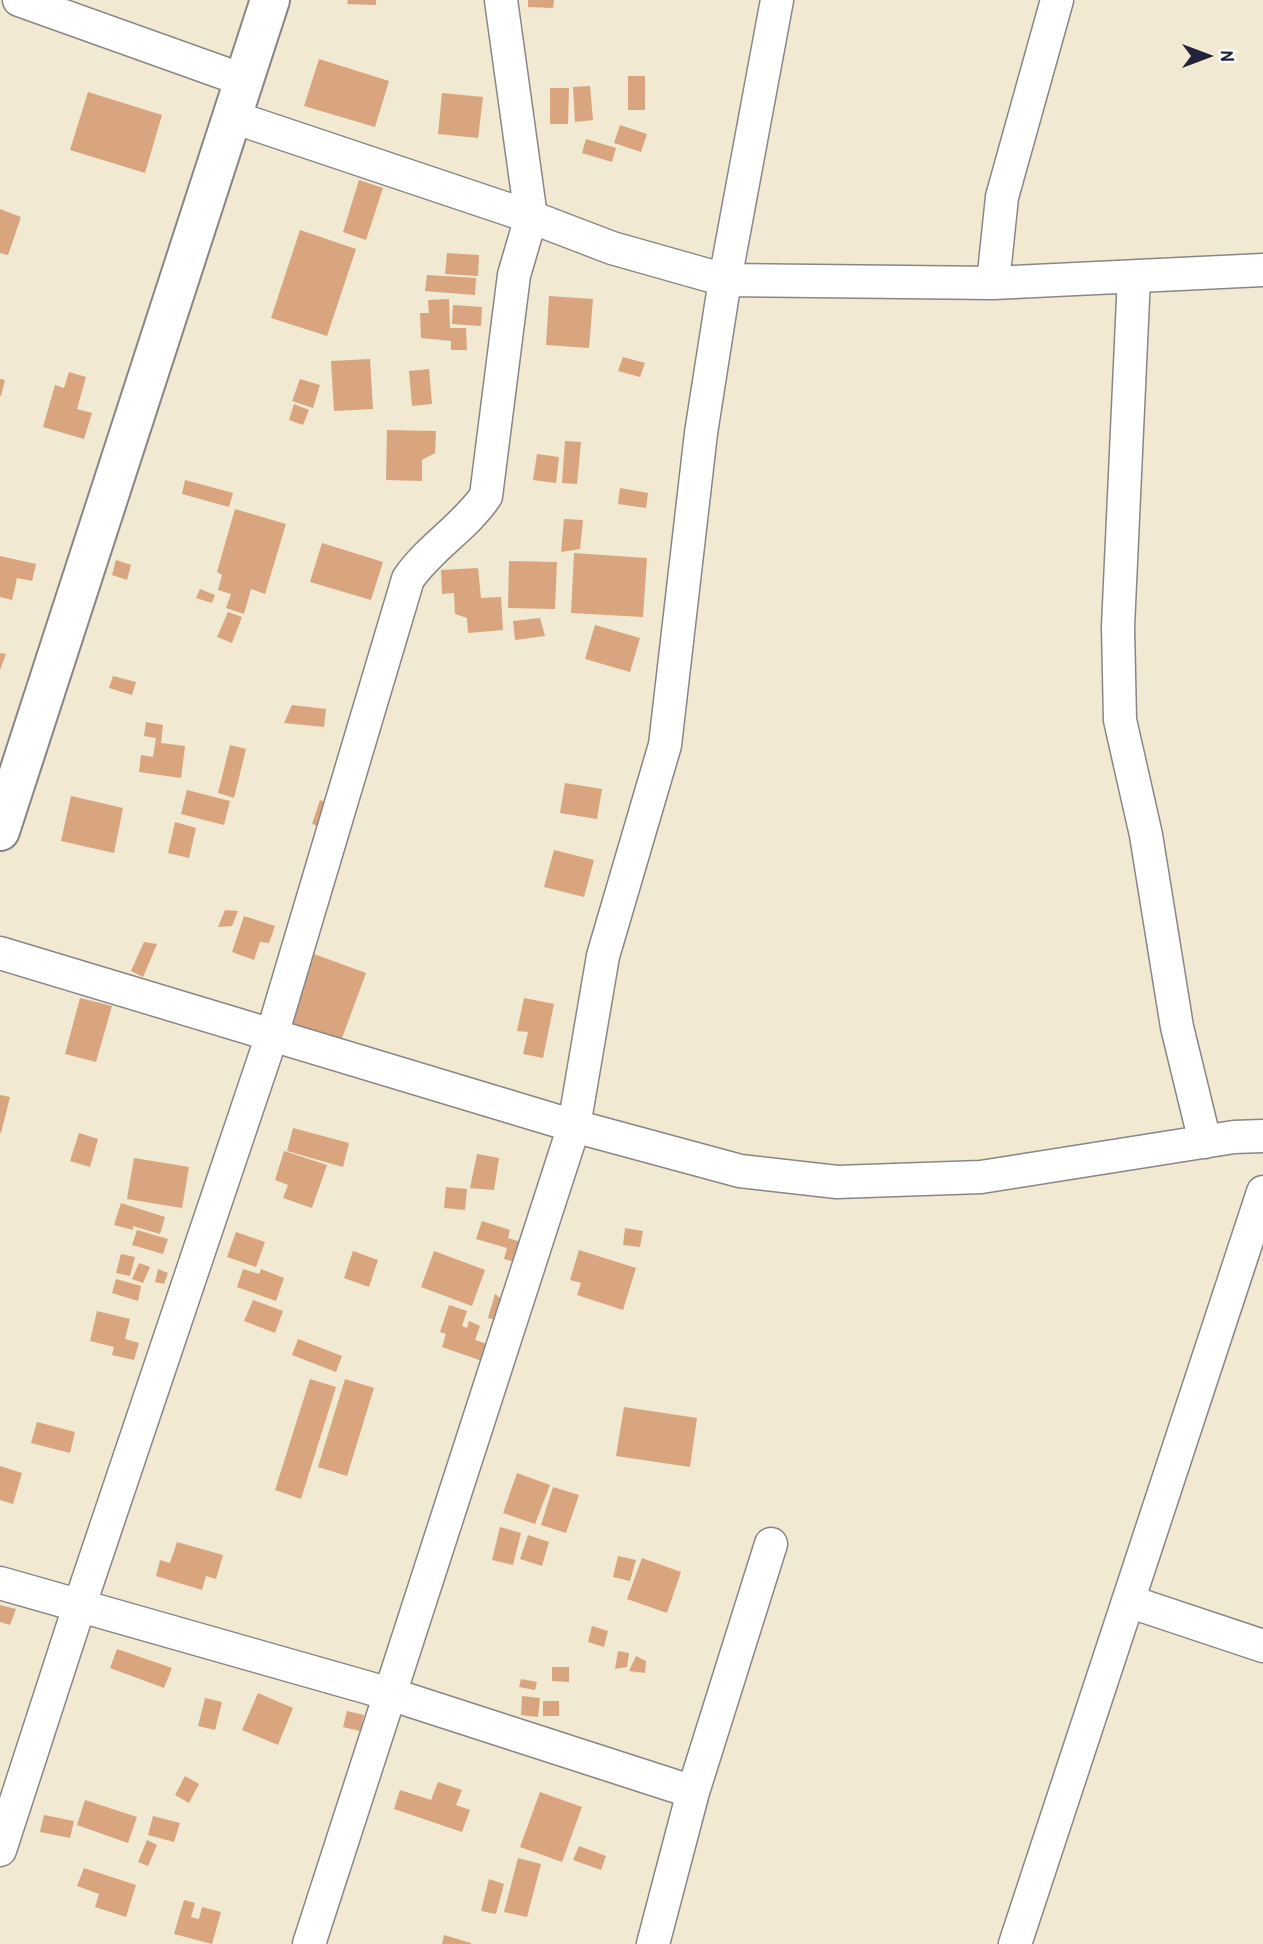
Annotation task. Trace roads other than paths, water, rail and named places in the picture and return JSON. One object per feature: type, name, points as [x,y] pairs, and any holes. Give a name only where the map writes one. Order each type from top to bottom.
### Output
[{"type":"street","points":[[19,0],[243,80]]},
{"type":"street","points":[[0,831],[270,0]]},
{"type":"street","points":[[0,1850],[272,1035],[408,579],[420,561],[473,516],[486,496],[514,275],[531,218],[501,0]]},
{"type":"street","points":[[309,1944],[489,1397],[574,1126],[603,956],[665,744],[701,433],[725,280],[777,0]]},
{"type":"street","points":[[993,284],[1002,197],[1057,0]]},
{"type":"street","points":[[233,117],[612,248],[725,280],[993,284],[1263,270]]},
{"type":"street","points":[[1134,277],[1118,627],[1120,720],[1146,835],[1177,1027],[1205,1142]]},
{"type":"street","points":[[0,953],[574,1126],[740,1171],[837,1182],[981,1177],[1205,1142],[1263,1136]]},
{"type":"street","points":[[1015,1944],[1263,1192]]},
{"type":"street","points":[[653,1944],[693,1791],[771,1544]]},
{"type":"street","points":[[0,1583],[390,1694],[693,1791]]},
{"type":"street","points":[[1128,1601],[1263,1646]]}]
